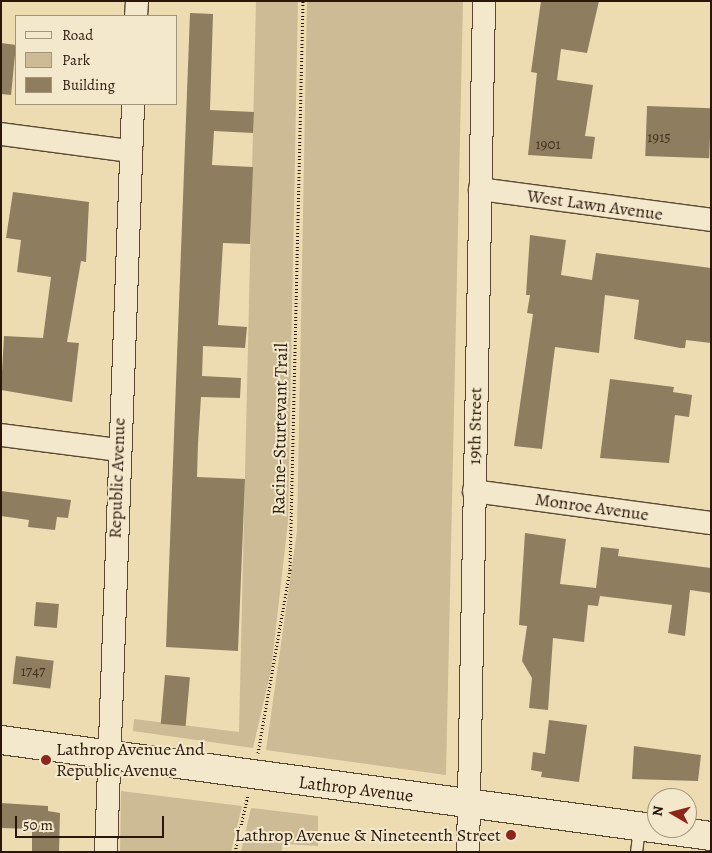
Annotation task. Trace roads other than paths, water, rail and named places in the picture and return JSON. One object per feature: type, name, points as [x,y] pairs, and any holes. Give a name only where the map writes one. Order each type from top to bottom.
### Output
[{"type":"street","points":[[136,15],[137,1]]},
{"type":"street","name":"19th Street","points":[[468,852],[484,1]]},
{"type":"street","name":"Republic Avenue","points":[[106,852],[107,754],[133,105]]},
{"type":"street","points":[[1,134],[131,151]]},
{"type":"street","name":"West Lawn Avenue","points":[[480,189],[711,220]]},
{"type":"street","points":[[1,434],[118,450]]},
{"type":"street","name":"Monroe Avenue","points":[[474,491],[711,523]]},
{"type":"street","name":"Lathrop Avenue","points":[[1,740],[252,776],[469,803],[637,839],[711,836]]},
{"type":"place","name":"Lathrop Avenue And Republic Avenue","points":[[46,760]]},
{"type":"place","name":"Lathrop Avenue & Nineteenth Street","points":[[511,835]]}]
